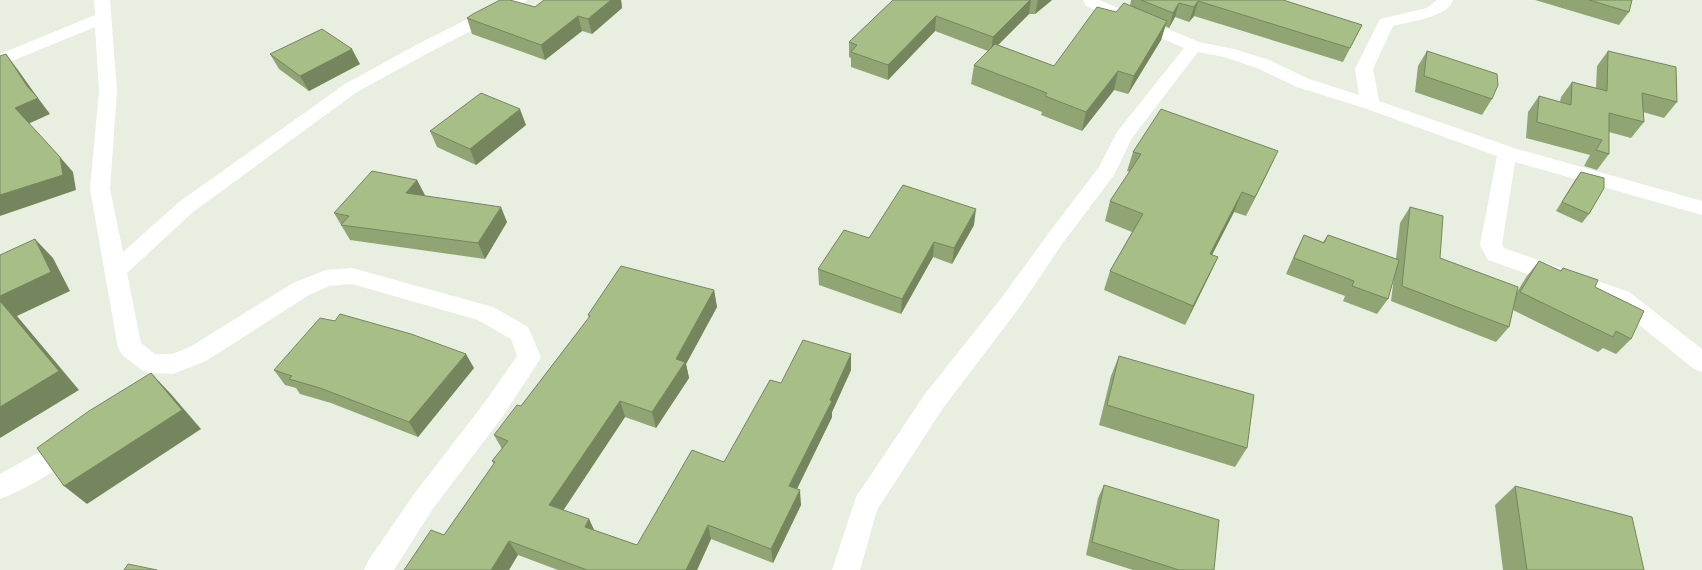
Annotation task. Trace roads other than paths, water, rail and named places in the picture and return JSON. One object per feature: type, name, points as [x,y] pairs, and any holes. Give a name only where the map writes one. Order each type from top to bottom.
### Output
[{"type":"street","points":[[115,271],[186,207],[351,88],[424,48],[519,0]]},
{"type":"street","points":[[1091,0],[1092,3],[1194,46],[1228,53],[1263,64],[1303,83],[1370,104],[1507,153],[1702,208]]},
{"type":"street","points":[[1370,104],[1364,69],[1386,23],[1433,11],[1444,4],[1445,0]]},
{"type":"street","points":[[0,62],[102,9],[108,91],[100,189],[130,348],[150,363],[173,364],[198,354],[301,289],[326,278],[352,276],[485,313],[520,333],[529,358],[494,409],[423,502],[378,570]]},
{"type":"street","points":[[846,570],[865,506],[934,401],[1011,302],[1055,239],[1107,170],[1124,136],[1194,46]]},
{"type":"street","points":[[1507,153],[1490,245],[1496,254],[1621,298],[1702,362]]},
{"type":"street","points":[[146,385],[162,364]]},
{"type":"street","points":[[0,487],[47,461],[91,428]]}]
